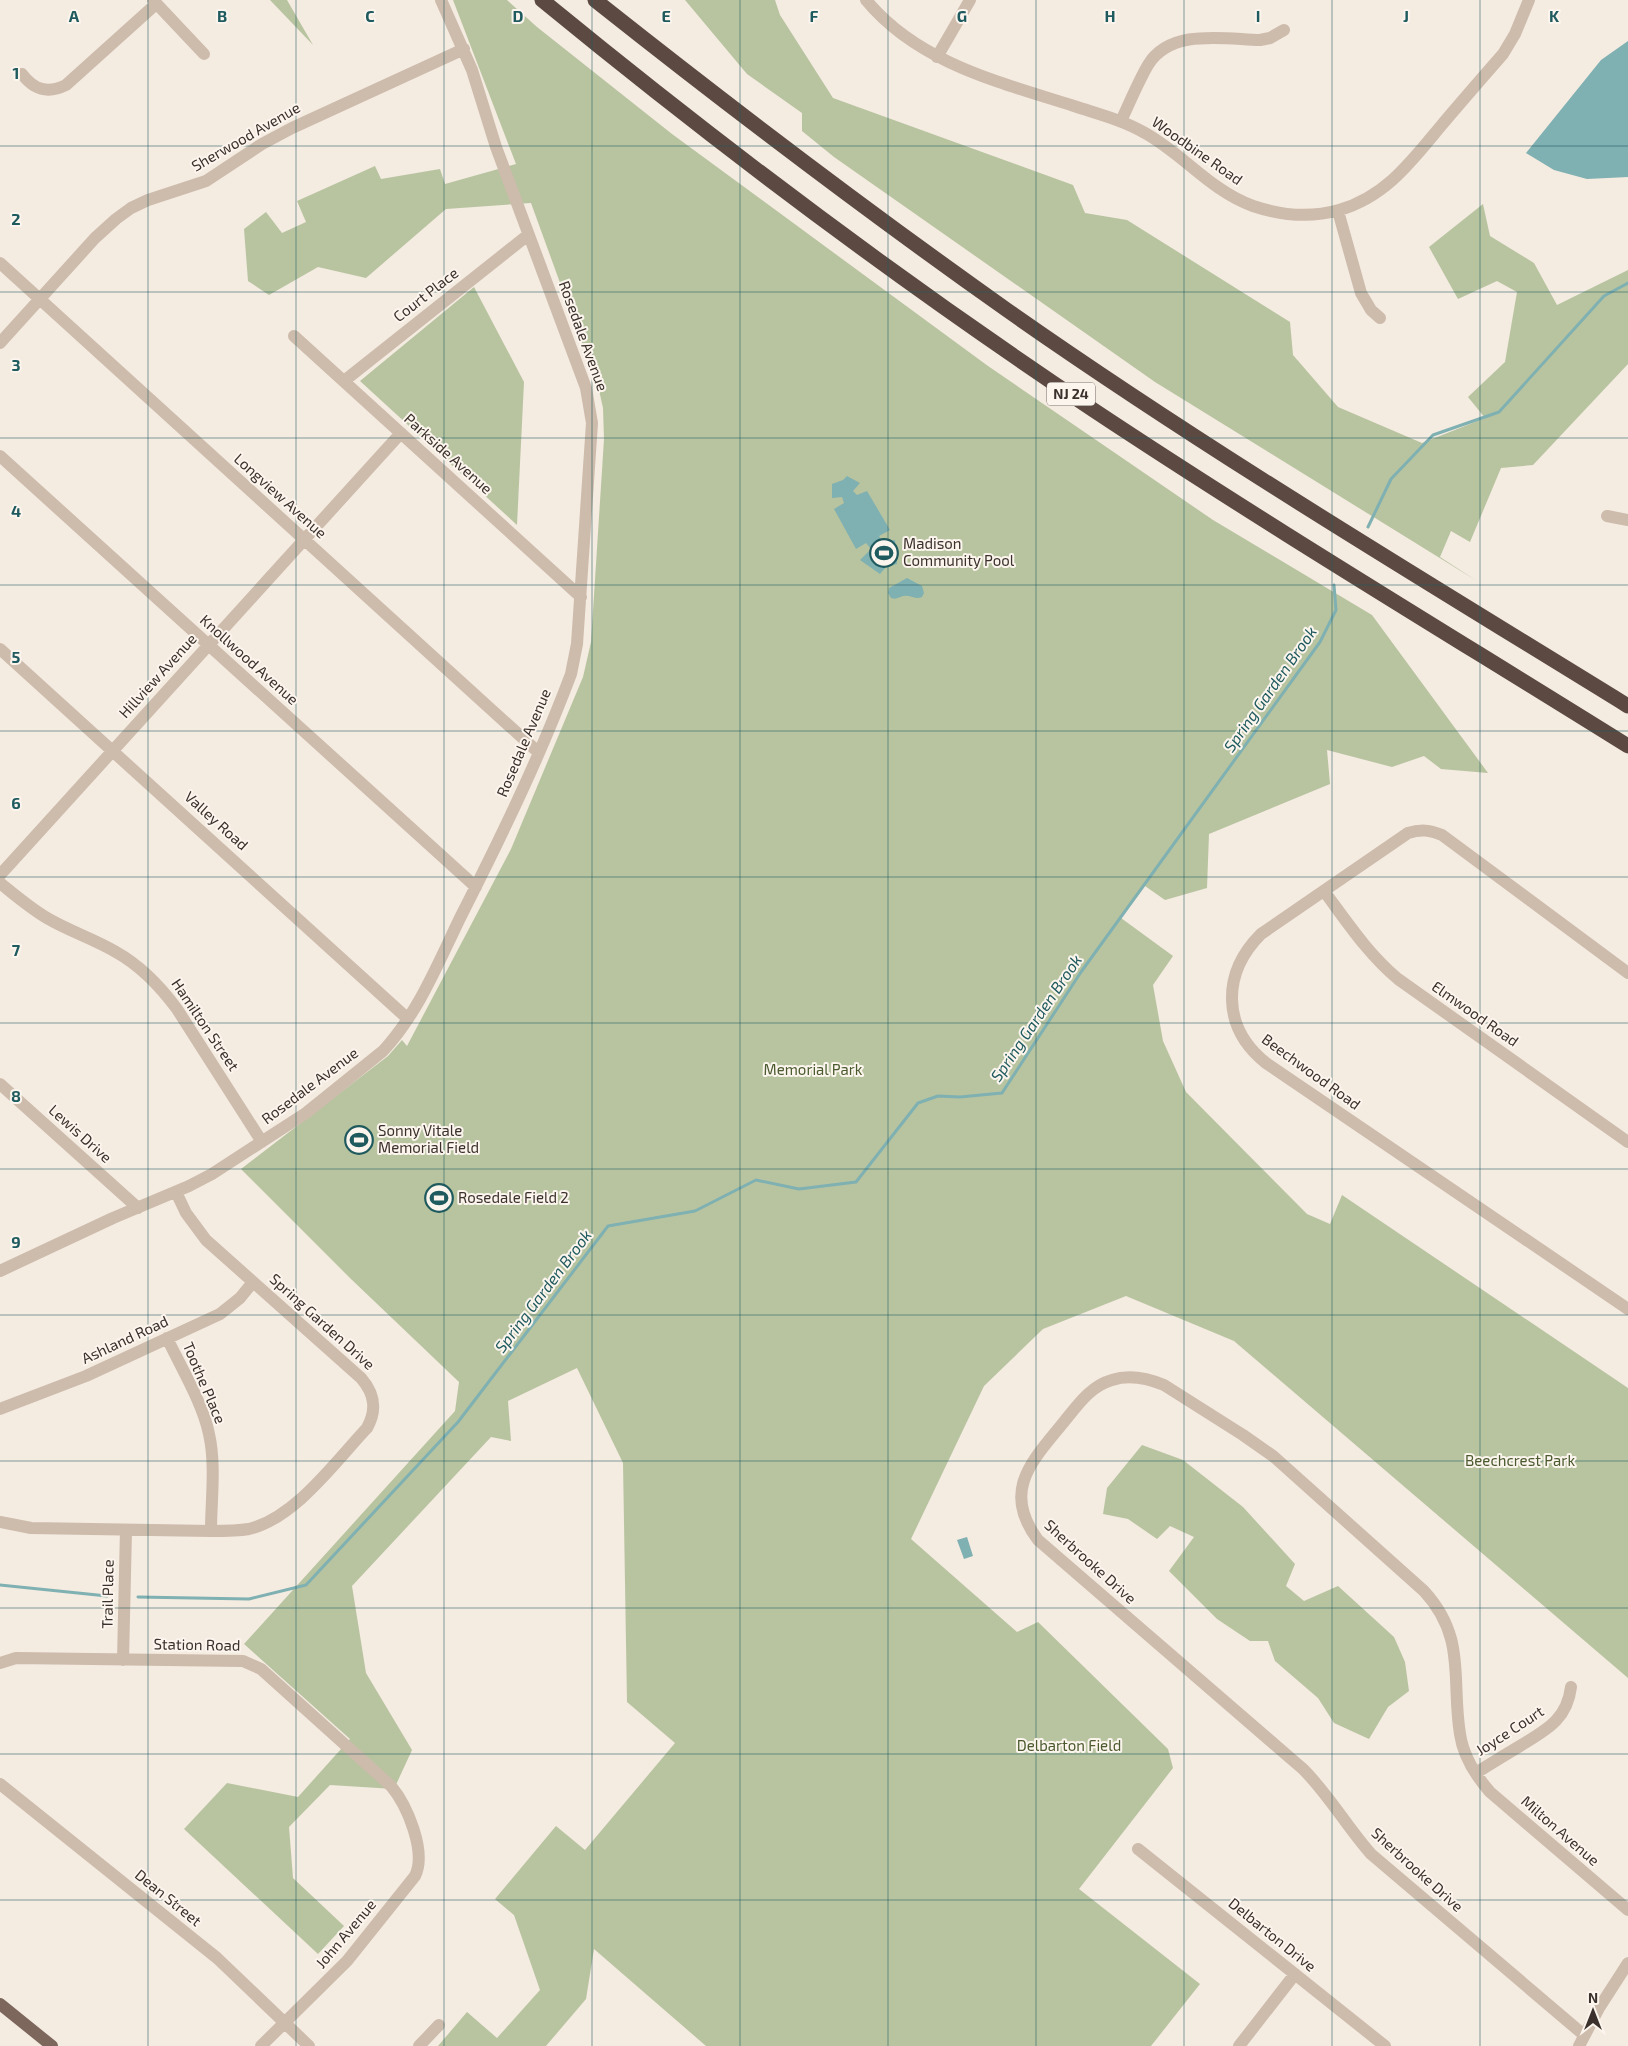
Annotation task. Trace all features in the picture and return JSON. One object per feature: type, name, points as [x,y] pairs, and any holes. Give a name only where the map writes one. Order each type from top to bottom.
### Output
[{"type":"highway","name":"NJ 24","points":[[542,0],[652,89],[762,173],[1005,349],[1284,533],[1628,746]]},
{"type":"highway","name":"NJ 24","points":[[595,0],[783,147],[1008,311],[1303,506],[1628,706]]},
{"type":"main road","points":[[0,2004],[52,2046]]},
{"type":"street","name":"Rosedale Avenue","points":[[0,1271],[212,1174],[326,1098],[394,1039],[417,1005],[509,820],[571,674],[578,644],[592,423],[590,404],[586,388],[496,147],[464,49],[441,0]]},
{"type":"street","name":"Woodbine Road","points":[[866,0],[897,32],[937,57],[965,70],[1121,121],[1167,147],[1218,188],[1251,205],[1286,214],[1308,215],[1338,211],[1356,204],[1373,196],[1402,172],[1502,54],[1515,34],[1529,0]]},
{"type":"street","points":[[937,57],[970,0]]},
{"type":"street","points":[[22,74],[29,84],[39,89],[48,91],[66,85],[155,2],[204,54]]},
{"type":"street","points":[[1121,121],[1149,64],[1156,54],[1168,46],[1188,39],[1260,40],[1270,38],[1284,30]]},
{"type":"street","name":"Sherwood Avenue","points":[[0,342],[95,238],[131,208],[148,200],[206,181],[262,144],[292,128],[464,49]]},
{"type":"street","points":[[1338,211],[1361,294],[1371,310],[1380,318]]},
{"type":"street","name":"Court Place","points":[[344,381],[528,235]]},
{"type":"street","name":"Longview Avenue","points":[[0,263],[538,752]]},
{"type":"street","name":"Parkside Avenue","points":[[294,336],[581,597]]},
{"type":"street","name":"Hillview Avenue","points":[[0,875],[401,433]]},
{"type":"street","name":"Knollwood Avenue","points":[[0,456],[476,887]]},
{"type":"street","points":[[1607,516],[1628,520]]},
{"type":"street","name":"Valley Road","points":[[0,649],[408,1019]]},
{"type":"street","name":"Beechwood Road","points":[[1628,973],[1442,835],[1417,830],[1408,833],[1261,934],[1243,956],[1236,969],[1232,995],[1235,1020],[1248,1046],[1258,1056],[1292,1081],[1628,1308]]},
{"type":"street","name":"Hamilton Street","points":[[0,883],[46,917],[114,951],[149,976],[177,1009],[262,1142]]},
{"type":"street","name":"Elmwood Road","points":[[1324,890],[1366,948],[1398,979],[1628,1142]]},
{"type":"street","name":"Lewis Drive","points":[[0,1084],[138,1208]]},
{"type":"street","name":"Spring Garden Drive","points":[[0,1522],[31,1528],[234,1531],[250,1528],[280,1516],[294,1506],[367,1428],[374,1411],[371,1392],[361,1378],[206,1240],[186,1213],[176,1192]]},
{"type":"street","name":"Ashland Road","points":[[0,1409],[59,1387],[225,1311],[240,1298],[253,1282]]},
{"type":"street","name":"Toothe Place","points":[[168,1338],[204,1418],[209,1434],[212,1451],[211,1531]]},
{"type":"street","name":"Sherbrooke Drive","points":[[1476,1773],[1463,1748],[1460,1735],[1457,1668],[1452,1638],[1445,1620],[1432,1599],[1424,1591],[1273,1456],[1243,1434],[1164,1385],[1150,1379],[1124,1377],[1104,1383],[1086,1395],[1035,1458],[1023,1480],[1021,1494],[1023,1512],[1029,1529],[1038,1540],[1303,1770],[1327,1796],[1371,1854],[1581,2041]]},
{"type":"street","name":"Trail Place","points":[[123,1660],[126,1530]]},
{"type":"street","name":"Station Road","points":[[0,1663],[16,1658],[243,1661],[253,1663],[391,1786],[406,1806],[412,1826]]},
{"type":"street","name":"Joyce Court","points":[[1476,1773],[1547,1730],[1565,1708],[1571,1687]]},
{"type":"street","name":"Milton Avenue","points":[[1476,1773],[1490,1792],[1628,1910]]},
{"type":"street","name":"Dean Street","points":[[0,1784],[217,1958],[309,2046]]},
{"type":"street","name":"John Avenue","points":[[261,2046],[347,1961],[415,1876],[419,1865],[419,1856],[412,1826]]},
{"type":"street","name":"Delbarton Drive","points":[[1138,1849],[1385,2046]]},
{"type":"street","points":[[1581,2041],[1610,1989],[1628,1963]]},
{"type":"street","points":[[1239,2046],[1295,1974]]},
{"type":"street","points":[[419,2046],[439,2024]]},
{"type":"green space","points":[[270,0],[287,0],[313,45]]},
{"type":"green space","name":"Memorial Park","points":[[453,0],[507,0],[537,27],[672,134],[988,366],[1213,520],[1372,615],[1488,773],[1441,769],[1424,756],[1392,767],[1327,750],[1330,784],[1209,834],[1207,888],[1165,900],[1145,886],[1121,918],[1173,956],[1153,985],[1163,1041],[1186,1092],[1307,1214],[1330,1224],[1342,1195],[1628,1388],[1628,1678],[1234,1341],[1126,1296],[1043,1329],[984,1386],[911,1539],[1017,1632],[1038,1622],[1168,1749],[1173,1768],[1079,1889],[1200,1984],[1151,2046],[706,2046],[594,1949],[586,1999],[546,2046],[438,2046],[467,2012],[497,2038],[540,1990],[514,1915],[495,1899],[556,1826],[585,1850],[675,1743],[627,1702],[623,1463],[577,1368],[508,1401],[511,1441],[491,1437],[352,1586],[366,1673],[412,1750],[394,1789],[330,1785],[289,1827],[293,1878],[344,1926],[318,1954],[184,1829],[227,1783],[298,1797],[350,1739],[244,1644],[455,1411],[459,1382],[351,1279],[241,1169],[388,1056],[402,1040],[407,1046],[511,849],[583,677],[591,642],[604,439],[603,408],[599,390],[531,203],[446,209],[366,278],[318,267],[269,295],[248,281],[244,229],[266,212],[282,233],[306,222],[297,201],[375,166],[381,179],[440,169],[445,184],[516,164]]},
{"type":"green space","points":[[685,0],[775,0],[780,15],[833,98],[1073,185],[1085,213],[1127,220],[1290,322],[1293,355],[1338,407],[1422,443],[1485,418],[1468,397],[1505,362],[1517,292],[1497,281],[1458,299],[1429,247],[1483,204],[1490,236],[1534,263],[1557,305],[1628,270],[1628,364],[1533,465],[1501,468],[1470,542],[1451,531],[1440,557],[1477,581],[1155,382],[834,157],[802,131],[802,113],[747,74]]},
{"type":"green space","points":[[474,287],[524,382],[517,525],[360,381]]},
{"type":"green space","points":[[1142,1445],[1183,1460],[1243,1507],[1295,1564],[1286,1586],[1304,1601],[1338,1586],[1394,1637],[1405,1662],[1409,1691],[1388,1707],[1369,1739],[1334,1723],[1318,1698],[1275,1661],[1268,1641],[1250,1641],[1217,1619],[1169,1571],[1194,1537],[1170,1526],[1157,1539],[1128,1519],[1103,1514],[1107,1488]]},
{"type":"water","points":[[1628,41],[1628,177],[1587,179],[1554,170],[1526,153],[1601,60]]},
{"type":"water","points":[[847,476],[860,483],[853,491],[857,495],[867,491],[890,530],[879,536],[882,542],[895,540],[897,564],[886,567],[880,574],[860,560],[871,549],[866,543],[856,549],[834,509],[844,503],[842,497],[832,498],[832,484],[843,480]]},
{"type":"water","points":[[907,578],[922,586],[924,593],[922,597],[902,596],[896,599],[891,598],[888,593],[889,588]]},
{"type":"water","points":[[967,1537],[973,1556],[964,1559],[957,1540]]},
{"type":"waterway","name":"Spring Garden Brook","points":[[1368,527],[1391,479],[1433,435],[1499,412],[1604,296],[1628,283]]},
{"type":"waterway","name":"Spring Garden Brook","points":[[138,1597],[249,1599],[306,1585],[458,1422],[608,1226],[695,1211],[756,1180],[799,1189],[856,1182],[918,1103],[938,1096],[960,1097],[1002,1093],[1081,972],[1320,642],[1336,610],[1334,585]]},
{"type":"waterway","name":"Spring Garden Brook","points":[[0,1585],[107,1596]]},
{"type":"place","name":"Madison Community Pool","points":[[884,553]]},
{"type":"place","name":"Sonny Vitale Memorial Field","points":[[359,1140]]},
{"type":"place","name":"Rosedale Field 2","points":[[439,1198]]},
{"type":"park label","name":"Beechcrest Park","points":[[1520,1461]]},
{"type":"park label","name":"Delbarton Field","points":[[1069,1746]]}]
